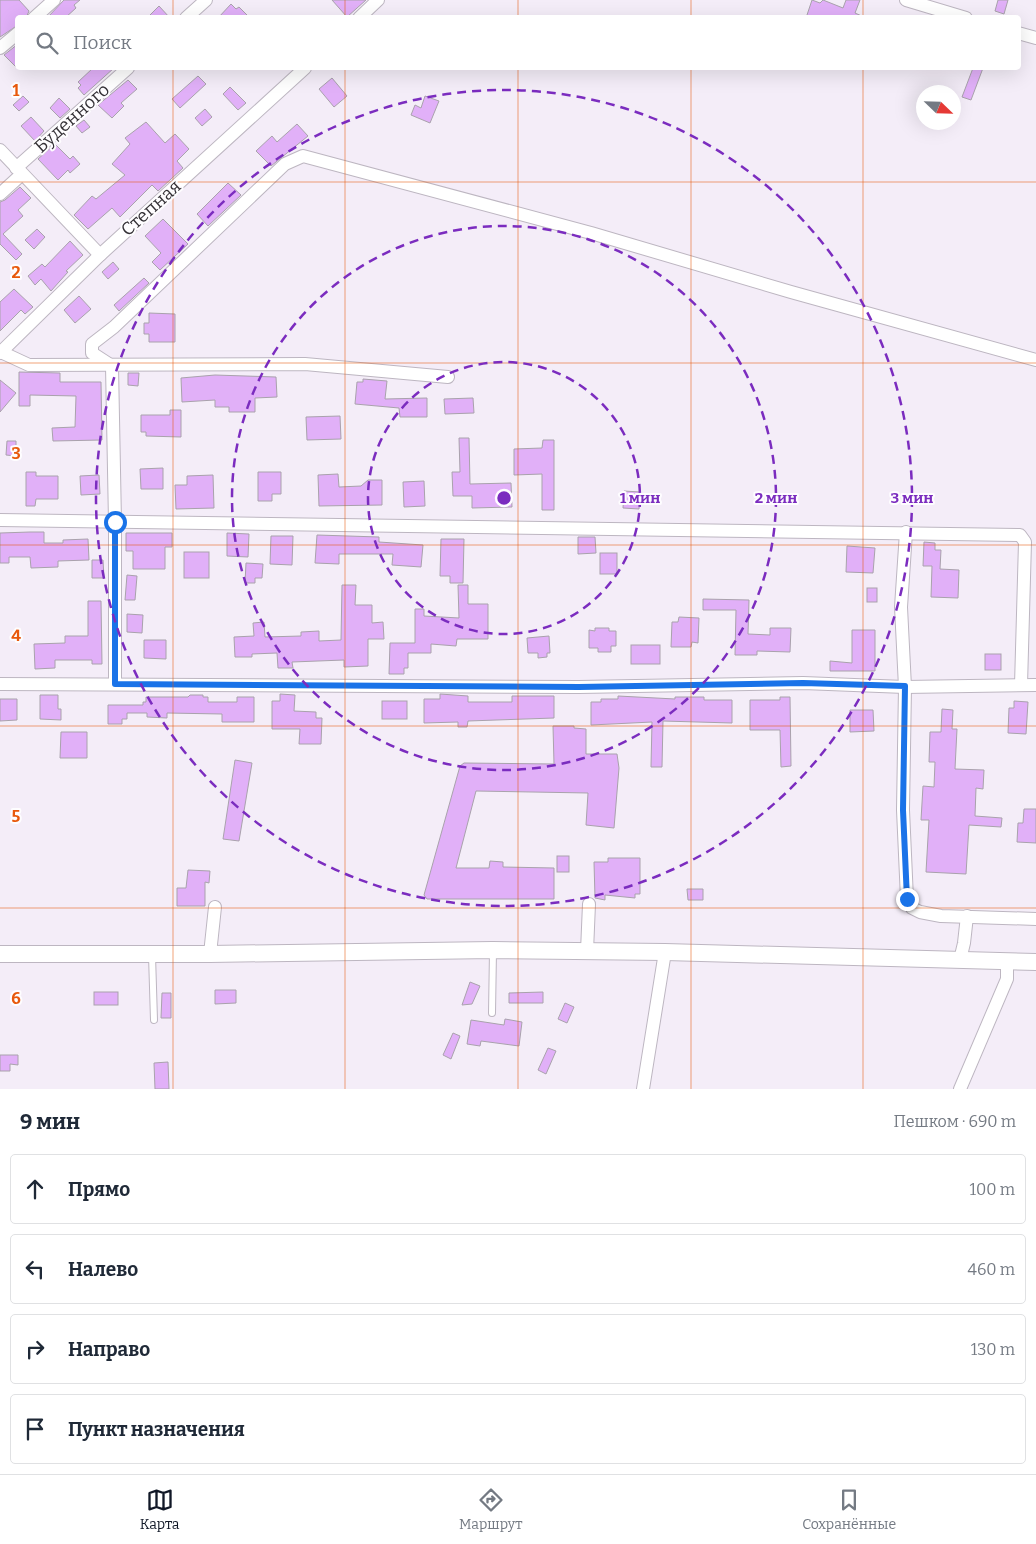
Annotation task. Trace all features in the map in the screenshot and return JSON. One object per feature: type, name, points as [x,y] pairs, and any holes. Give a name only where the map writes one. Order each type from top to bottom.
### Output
[{"type":"street","points":[[37,15],[54,0]]},
{"type":"street","points":[[189,15],[206,0]]},
{"type":"street","points":[[362,15],[378,0]]},
{"type":"street","points":[[906,0],[956,15]]},
{"type":"street","points":[[1021,34],[1036,38]]},
{"type":"street","points":[[0,48],[15,35]]},
{"type":"street","name":"Буденного","points":[[0,194],[19,171],[126,70]]},
{"type":"street","name":"Степная","points":[[1,352],[100,255],[303,70]]},
{"type":"street","points":[[0,150],[100,255]]},
{"type":"street","points":[[112,366],[92,353],[92,344],[114,327],[286,164],[303,156],[591,233],[792,292],[1036,360]]},
{"type":"street","points":[[1,352],[29,365],[305,364],[448,377]]},
{"type":"street","points":[[112,366],[115,522],[115,684]]},
{"type":"street","points":[[0,520],[1020,534],[1025,542],[1021,685]]},
{"type":"street","points":[[906,532],[901,608],[905,686],[903,810],[907,899],[912,908],[920,912],[941,916],[1036,919]]},
{"type":"street","points":[[0,684],[579,687],[803,683],[905,686],[1036,685]]},
{"type":"street","points":[[587,951],[590,904]]},
{"type":"street","points":[[210,954],[215,907]]},
{"type":"street","points":[[960,960],[967,916]]},
{"type":"street","points":[[0,954],[210,954],[493,950],[665,952],[1036,962]]},
{"type":"street","points":[[643,1089],[665,952]]},
{"type":"street","points":[[960,1089],[1007,978],[1007,961]]},
{"type":"lane","points":[[492,1013],[493,950]]},
{"type":"lane","points":[[152,954],[154,1020]]},
{"type":"building","points":[[0,0],[19,0],[29,11],[27,15],[15,15],[15,27],[0,37]]},
{"type":"building","points":[[64,0],[80,0],[74,5],[76,8],[68,15],[50,15]]},
{"type":"building","points":[[332,0],[366,0],[349,15],[345,15]]},
{"type":"building","points":[[812,0],[820,3],[823,0],[843,8],[846,0],[860,0],[855,13],[859,15],[807,15]]},
{"type":"building","points":[[998,0],[1008,0],[1004,14],[995,11]]},
{"type":"building","points":[[231,4],[236,9],[239,7],[247,15],[221,15]]},
{"type":"building","points":[[159,6],[167,15],[150,15]]},
{"type":"building","points":[[15,46],[15,66],[4,55]]},
{"type":"building","points":[[91,70],[112,70],[84,95],[78,88],[81,85],[78,82]]},
{"type":"building","points":[[972,70],[982,70],[971,100],[962,97]]},
{"type":"building","points":[[198,76],[206,84],[180,108],[172,99]]},
{"type":"building","points":[[332,78],[347,96],[334,107],[319,89]]},
{"type":"building","points":[[128,80],[137,89],[121,103],[124,106],[112,118],[98,105]]},
{"type":"building","points":[[230,87],[246,103],[238,110],[223,94]]},
{"type":"building","points":[[23,96],[29,102],[19,111],[13,105]]},
{"type":"building","points":[[425,96],[439,101],[430,123],[411,115],[415,105],[421,108]]},
{"type":"building","points":[[59,98],[70,109],[60,118],[50,108]]},
{"type":"building","points":[[205,109],[212,117],[202,126],[195,118]]},
{"type":"building","points":[[31,117],[44,131],[35,141],[21,126]]},
{"type":"building","points":[[84,120],[90,127],[82,133],[76,126]]},
{"type":"building","points":[[146,122],[165,143],[175,134],[189,149],[177,161],[183,168],[158,191],[152,185],[120,217],[112,208],[88,229],[74,215],[92,196],[96,199],[125,175],[112,164],[130,144],[125,138]]},
{"type":"building","points":[[297,124],[308,136],[271,166],[256,151],[272,136],[277,142]]},
{"type":"building","points":[[55,144],[70,159],[73,156],[80,164],[70,173],[68,170],[58,180],[38,159]]},
{"type":"building","points":[[228,183],[241,195],[208,226],[197,214]]},
{"type":"building","points":[[20,187],[31,198],[18,210],[23,216],[3,234],[22,254],[16,260],[0,244],[0,202]]},
{"type":"building","points":[[163,219],[188,244],[160,270],[152,262],[161,253],[145,236]]},
{"type":"building","points":[[37,229],[45,237],[34,249],[25,240]]},
{"type":"building","points":[[70,241],[83,255],[66,271],[68,272],[51,291],[41,279],[35,285],[28,276],[42,264],[45,267]]},
{"type":"building","points":[[113,262],[119,269],[108,279],[102,272]]},
{"type":"building","points":[[144,278],[149,283],[119,311],[114,305]]},
{"type":"building","points":[[14,289],[33,307],[25,314],[21,310],[0,331],[0,302]]},
{"type":"building","points":[[79,296],[91,309],[75,323],[64,310]]},
{"type":"building","points":[[149,313],[175,314],[175,342],[149,342],[149,334],[144,334],[144,323],[149,323]]},
{"type":"building","points":[[19,372],[60,373],[60,382],[101,382],[102,440],[53,441],[52,428],[75,427],[76,396],[30,395],[30,406],[19,406]]},
{"type":"building","points":[[128,373],[139,373],[138,386],[128,385]]},
{"type":"building","points":[[215,375],[276,377],[277,397],[255,398],[255,412],[229,412],[229,407],[215,407],[215,400],[182,402],[181,378]]},
{"type":"building","points":[[363,379],[387,381],[385,399],[427,398],[427,417],[400,417],[399,408],[355,404],[357,382],[363,382]]},
{"type":"building","points":[[0,380],[16,393],[0,412]]},
{"type":"building","points":[[473,398],[474,413],[445,414],[444,399]]},
{"type":"building","points":[[170,410],[181,410],[181,437],[146,436],[146,432],[141,432],[141,415],[170,415]]},
{"type":"building","points":[[340,416],[341,439],[307,440],[306,417]]},
{"type":"building","points":[[459,438],[469,438],[470,484],[511,483],[512,507],[472,508],[472,496],[453,496],[452,472],[460,472]]},
{"type":"building","points":[[543,440],[554,440],[554,510],[542,510],[542,474],[514,475],[514,449],[542,448]]},
{"type":"building","points":[[7,441],[16,441],[16,456],[6,455]]},
{"type":"building","points":[[163,468],[163,489],[141,489],[140,469]]},
{"type":"building","points":[[26,472],[36,472],[36,476],[58,476],[58,499],[36,499],[35,506],[26,506]]},
{"type":"building","points":[[258,472],[281,472],[281,494],[272,494],[272,501],[258,501]]},
{"type":"building","points":[[338,474],[339,487],[361,486],[368,480],[382,480],[382,505],[319,506],[318,475]]},
{"type":"building","points":[[99,475],[100,494],[81,495],[80,476]]},
{"type":"building","points":[[213,475],[214,508],[176,509],[175,485],[187,485],[187,476]]},
{"type":"building","points":[[424,481],[425,506],[404,507],[403,482]]},
{"type":"building","points":[[624,491],[640,492],[639,509],[623,508]]},
{"type":"building","points":[[44,532],[44,543],[63,543],[63,540],[88,539],[89,560],[58,561],[58,567],[31,568],[30,557],[9,557],[9,563],[0,563],[0,533]]},
{"type":"building","points":[[126,533],[172,533],[172,547],[165,547],[165,569],[133,569],[133,551],[126,551]]},
{"type":"building","points":[[227,533],[249,534],[248,557],[227,556]]},
{"type":"building","points":[[317,535],[379,537],[379,542],[423,545],[421,567],[392,565],[393,554],[339,554],[339,564],[315,563]]},
{"type":"building","points":[[271,536],[293,536],[292,565],[270,564]]},
{"type":"building","points":[[578,537],[595,537],[596,553],[578,554]]},
{"type":"building","points":[[441,539],[464,539],[463,583],[450,583],[450,576],[440,576]]},
{"type":"building","points":[[924,542],[935,543],[935,550],[941,550],[940,569],[959,570],[958,598],[931,597],[932,566],[923,566]]},
{"type":"building","points":[[847,546],[875,548],[873,573],[846,572]]},
{"type":"building","points":[[184,552],[209,552],[209,578],[184,578]]},
{"type":"building","points":[[600,553],[617,553],[617,574],[600,574]]},
{"type":"building","points":[[92,560],[103,560],[104,578],[92,578]]},
{"type":"building","points":[[246,563],[263,564],[262,578],[255,578],[255,583],[245,583]]},
{"type":"building","points":[[127,575],[137,576],[135,600],[125,600]]},
{"type":"building","points":[[342,585],[356,585],[355,605],[372,605],[372,623],[383,622],[384,639],[368,639],[368,666],[344,667],[344,660],[292,662],[293,668],[278,668],[277,653],[252,654],[252,657],[235,657],[234,637],[254,636],[253,623],[264,622],[265,637],[301,636],[301,632],[319,631],[319,641],[341,640]]},
{"type":"building","points":[[458,585],[468,585],[468,604],[488,604],[488,639],[457,639],[456,646],[431,644],[431,653],[408,653],[408,668],[404,668],[404,674],[389,674],[390,643],[415,643],[415,609],[424,609],[424,616],[459,618]]},
{"type":"building","points":[[867,588],[877,588],[877,602],[867,602]]},
{"type":"building","points":[[703,599],[749,600],[748,634],[770,635],[770,628],[791,628],[790,652],[757,651],[757,655],[735,655],[736,610],[703,610]]},
{"type":"building","points":[[88,601],[101,601],[102,664],[92,664],[92,660],[55,660],[55,668],[35,669],[34,644],[65,643],[65,636],[88,636]]},
{"type":"building","points":[[127,614],[143,615],[142,633],[127,632]]},
{"type":"building","points":[[679,617],[699,618],[698,643],[692,642],[691,647],[671,647],[672,622],[678,622]]},
{"type":"building","points":[[595,628],[609,628],[609,631],[616,631],[616,646],[611,646],[611,652],[598,652],[598,648],[589,648],[589,630],[595,631]]},
{"type":"building","points":[[852,630],[875,630],[875,671],[830,671],[830,661],[852,663]]},
{"type":"building","points":[[549,636],[550,653],[547,653],[547,657],[538,658],[538,653],[528,653],[527,638]]},
{"type":"building","points":[[144,640],[166,640],[166,659],[144,658]]},
{"type":"building","points":[[631,645],[660,645],[660,664],[631,664]]},
{"type":"building","points":[[985,654],[1001,654],[1001,670],[985,670]]},
{"type":"building","points":[[280,694],[295,695],[294,711],[316,712],[316,718],[322,718],[321,744],[299,744],[300,729],[272,729],[272,701],[280,701]]},
{"type":"building","points":[[440,694],[468,696],[468,702],[512,702],[512,696],[554,696],[554,718],[468,721],[467,727],[458,727],[458,722],[424,723],[424,699],[440,699]]},
{"type":"building","points":[[40,695],[58,695],[58,709],[61,709],[61,720],[40,719]]},
{"type":"building","points":[[190,695],[203,695],[203,697],[208,697],[208,702],[237,702],[237,697],[254,697],[254,722],[222,722],[222,714],[167,713],[167,718],[147,717],[147,713],[127,713],[127,719],[122,719],[122,724],[108,724],[108,705],[143,705],[143,702],[146,702],[146,697],[188,697]]},
{"type":"building","points":[[618,696],[675,699],[675,697],[704,697],[704,700],[732,700],[732,723],[663,721],[662,767],[651,767],[652,722],[591,725],[591,702],[601,702],[601,699],[618,699]]},
{"type":"building","points":[[780,697],[790,697],[791,766],[781,767],[780,730],[750,730],[750,700],[780,700]]},
{"type":"building","points":[[0,699],[17,699],[17,720],[0,721]]},
{"type":"building","points":[[382,701],[407,701],[407,719],[382,719]]},
{"type":"building","points":[[1014,701],[1028,702],[1026,734],[1008,733],[1009,708],[1014,708]]},
{"type":"building","points":[[942,709],[953,710],[952,729],[957,729],[955,769],[984,770],[983,789],[976,788],[975,816],[1002,818],[1001,827],[969,825],[966,874],[926,872],[929,820],[921,820],[923,786],[934,787],[935,762],[929,762],[930,732],[941,732]]},
{"type":"building","points":[[850,710],[873,710],[874,731],[850,732]]},
{"type":"building","points":[[553,726],[574,726],[574,728],[586,729],[586,754],[617,754],[619,768],[614,828],[586,825],[588,793],[476,791],[456,868],[489,868],[490,861],[503,862],[503,867],[554,868],[554,899],[427,899],[424,895],[460,766],[464,763],[554,764]]},
{"type":"building","points":[[61,732],[87,732],[87,758],[60,758]]},
{"type":"building","points":[[235,760],[252,763],[239,841],[223,839]]},
{"type":"building","points":[[1024,809],[1036,809],[1036,843],[1017,842],[1018,823],[1023,823]]},
{"type":"building","points":[[557,856],[569,856],[569,872],[557,872]]},
{"type":"building","points":[[608,858],[640,858],[640,894],[635,894],[635,898],[605,895],[605,900],[595,898],[594,862],[608,862]]},
{"type":"building","points":[[188,870],[210,871],[209,883],[205,882],[205,906],[177,906],[177,888],[186,888]]},
{"type":"building","points":[[687,889],[703,889],[703,900],[688,900]]},
{"type":"building","points":[[470,982],[480,986],[472,1004],[462,1005]]},
{"type":"building","points":[[215,990],[236,990],[236,1003],[215,1004]]},
{"type":"building","points":[[94,992],[118,992],[118,1005],[94,1005]]},
{"type":"building","points":[[543,992],[543,1003],[509,1003],[509,993]]},
{"type":"building","points":[[162,993],[171,993],[171,1018],[161,1018]]},
{"type":"building","points":[[565,1003],[574,1007],[567,1023],[558,1019]]},
{"type":"building","points":[[505,1019],[522,1022],[519,1046],[481,1041],[480,1046],[467,1044],[471,1020],[504,1025]]},
{"type":"building","points":[[453,1033],[460,1036],[451,1059],[443,1055]]},
{"type":"building","points":[[548,1048],[556,1051],[546,1074],[538,1070]]},
{"type":"building","points":[[0,1055],[18,1055],[18,1065],[10,1064],[10,1071],[0,1071]]},
{"type":"building","points":[[168,1062],[169,1089],[155,1089],[154,1063]]},
{"type":"route","points":[[115,522],[115,684],[579,687],[803,683],[905,686],[903,810],[907,899]]}]
